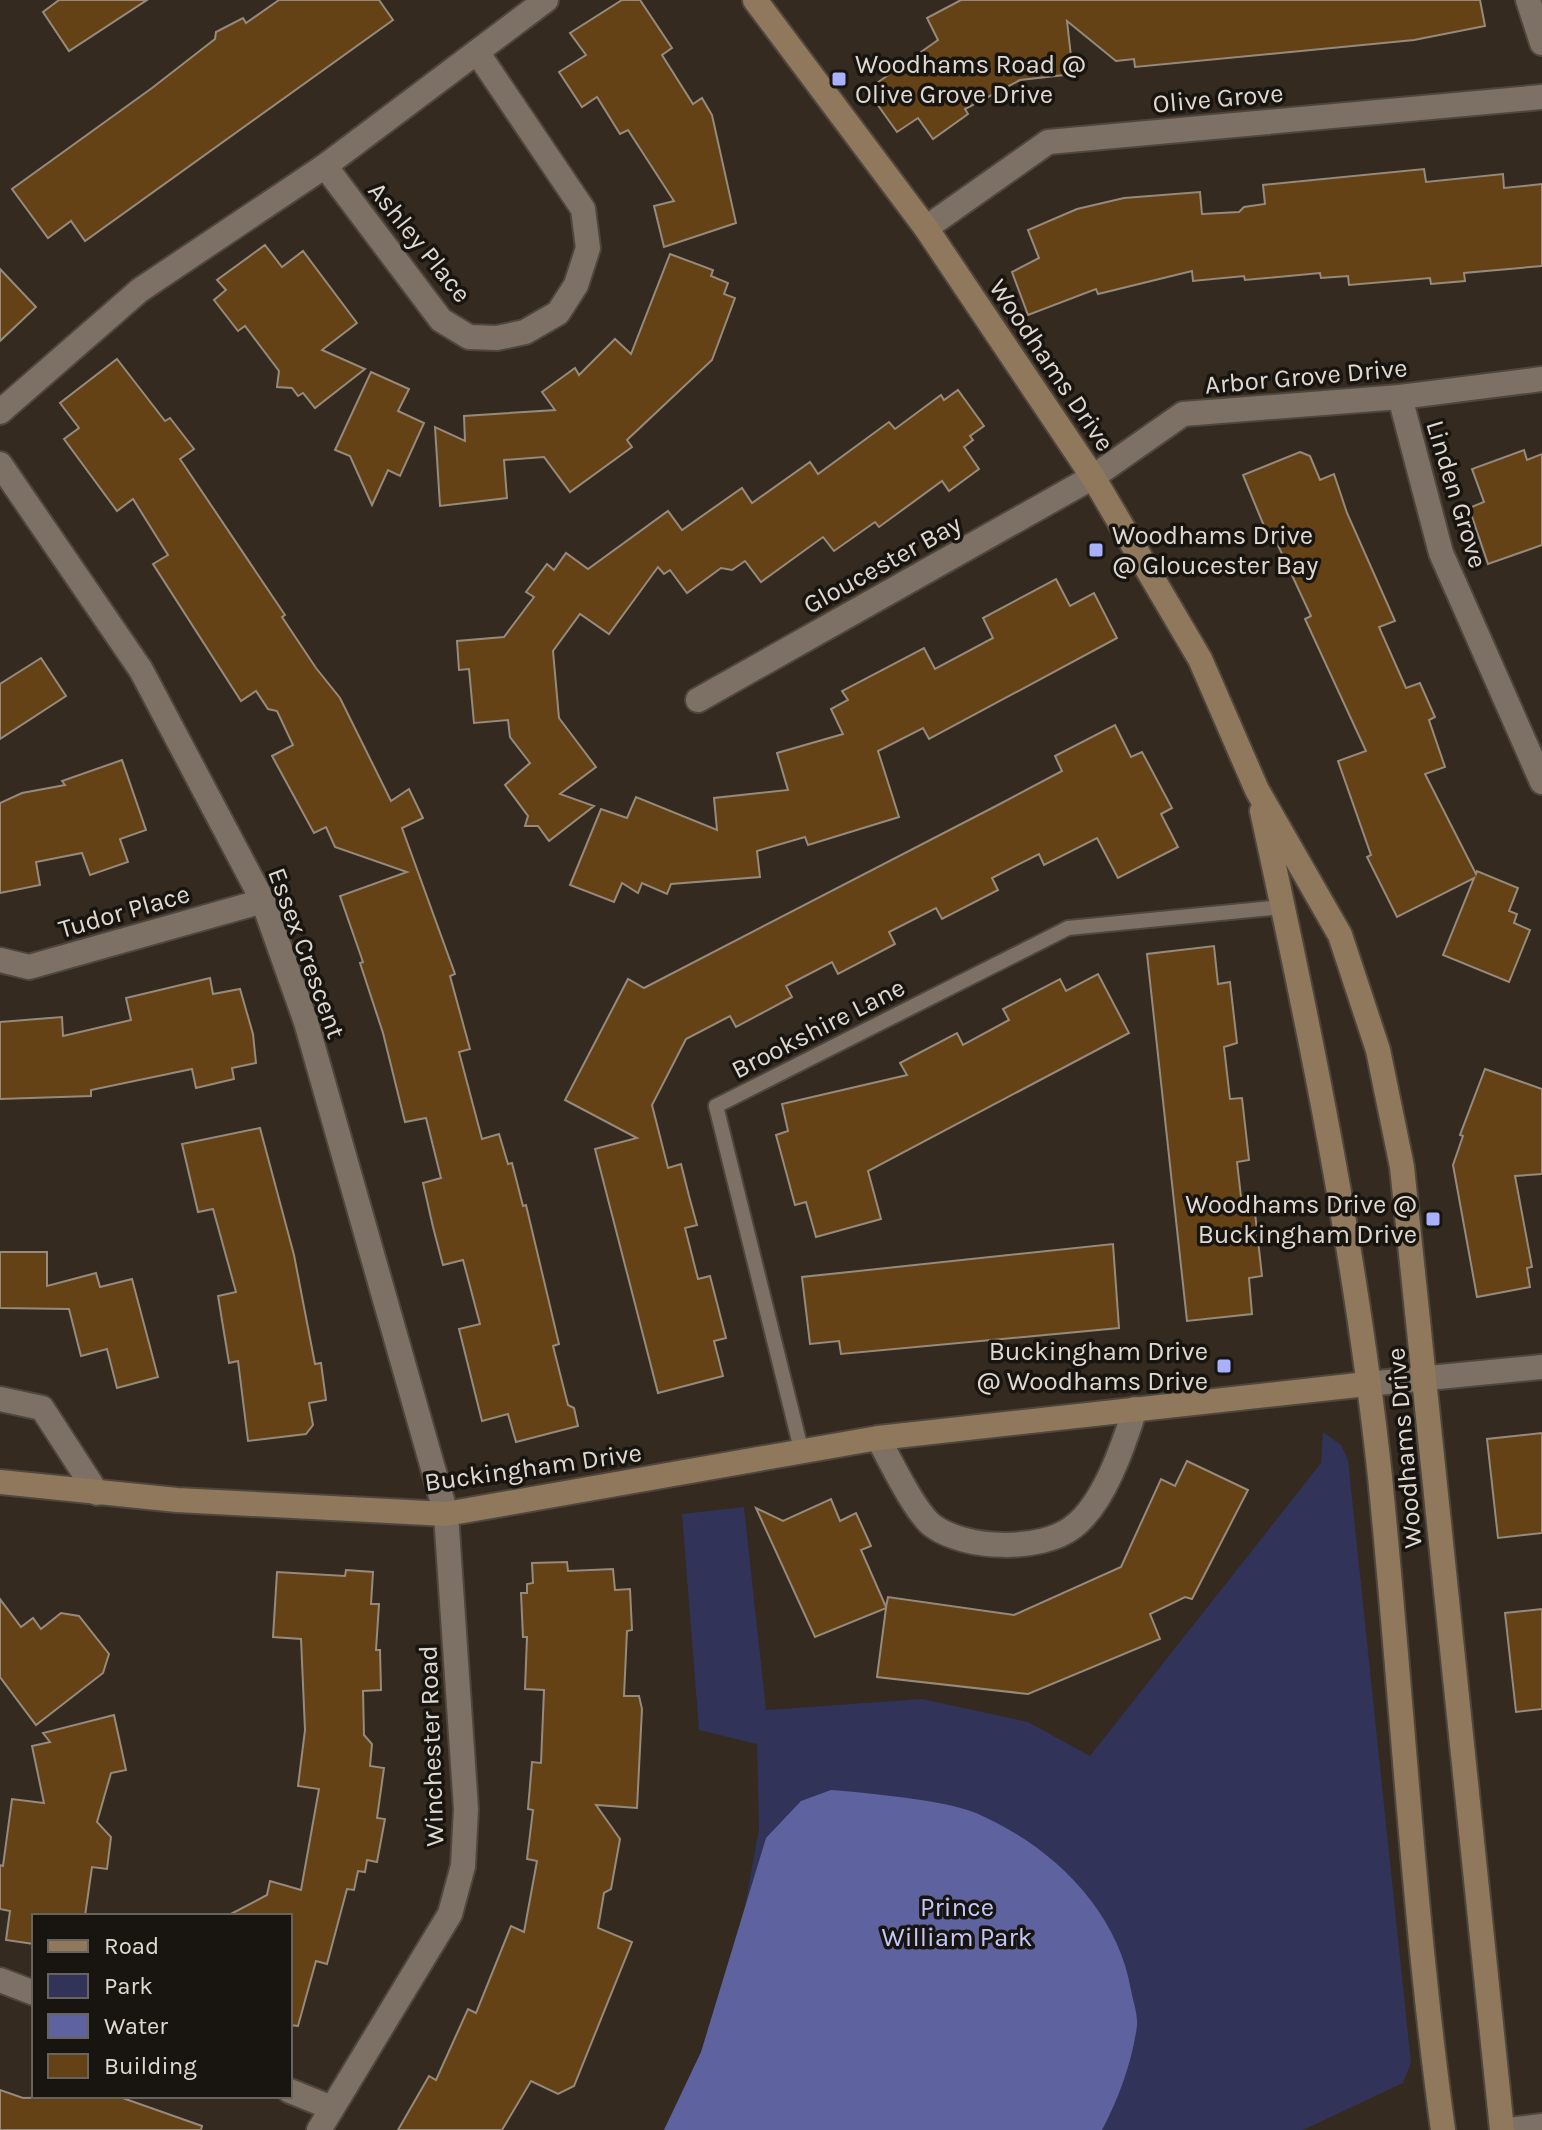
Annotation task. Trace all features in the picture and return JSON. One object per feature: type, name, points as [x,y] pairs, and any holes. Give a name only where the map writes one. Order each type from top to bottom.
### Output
[{"type":"street","points":[[0,412],[140,290],[325,166],[546,0]]},
{"type":"street","name":"Woodhams Drive","points":[[755,0],[926,228],[1093,477],[1200,659],[1257,790],[1340,935],[1378,1050],[1402,1167],[1502,2130]]},
{"type":"street","points":[[1528,0],[1542,43]]},
{"type":"street","name":"Ashley Place","points":[[325,166],[441,320],[469,337],[497,338],[525,332],[558,313],[576,285],[588,248],[583,209],[477,52]]},
{"type":"street","name":"Olive Grove","points":[[926,228],[1048,142],[1542,97]]},
{"type":"street","name":"Arbor Grove Drive","points":[[1093,477],[1183,414],[1400,397],[1542,379]]},
{"type":"street","name":"Linden Grove","points":[[1400,397],[1441,553],[1542,782]]},
{"type":"street","name":"Essex Crescent","points":[[0,464],[141,670],[263,901],[306,1022],[446,1514]]},
{"type":"street","name":"Gloucester Bay","points":[[698,700],[1093,477]]},
{"type":"street","name":"Woodhams Drive","points":[[1257,790],[1312,1036],[1380,1476],[1407,1807],[1443,2130]]},
{"type":"street","name":"Tudor Place","points":[[0,960],[29,967],[263,901]]},
{"type":"street","name":"Buckingham Drive","points":[[0,1482],[97,1493],[446,1514],[878,1438],[1542,1367]]},
{"type":"street","points":[[0,1399],[42,1408],[97,1493]]},
{"type":"street","points":[[878,1438],[932,1526],[960,1539],[994,1547],[1032,1542],[1073,1528],[1102,1490],[1119,1458],[1135,1409]]},
{"type":"street","name":"Winchester Road","points":[[319,2130],[450,1914],[463,1866],[466,1809],[446,1514]]},
{"type":"street","points":[[0,1980],[32,1992]]},
{"type":"street","points":[[292,2092],[332,2108]]},
{"type":"street","points":[[1509,2130],[1542,2126]]},
{"type":"lane","name":"Brookshire Lane","points":[[802,1453],[716,1106],[1068,928],[1283,907]]},
{"type":"green space","name":"Prince William Park","points":[[1323,1432],[1341,1445],[1348,1460],[1411,2063],[1403,2083],[1303,2130],[664,2130],[701,2052],[742,1923],[759,1829],[757,1744],[699,1730],[682,1514],[744,1507],[766,1710],[922,1699],[1028,1722],[1090,1756],[1321,1463]]},
{"type":"water","points":[[831,1790],[926,1801],[976,1813],[1003,1826],[1054,1861],[1095,1906],[1123,1960],[1137,2022],[1124,2080],[1102,2130],[664,2130],[701,2052],[766,1838],[801,1801]]},
{"type":"building","points":[[59,0],[147,0],[69,51],[43,12]]},
{"type":"building","points":[[279,0],[379,0],[393,20],[85,241],[71,221],[48,238],[12,189],[152,88],[215,39],[216,32],[243,18],[246,23]]},
{"type":"building","points":[[622,0],[640,0],[672,48],[662,55],[693,104],[702,98],[712,115],[736,223],[664,247],[654,206],[674,201],[628,130],[620,134],[597,97],[582,107],[559,72],[586,55],[570,33]]},
{"type":"building","points":[[961,0],[1480,0],[1485,26],[1414,40],[1135,67],[1134,59],[1116,61],[1067,21],[1073,74],[1020,80],[965,109],[968,114],[933,139],[918,118],[897,132],[867,90],[938,40],[927,18]]},
{"type":"building","points":[[1424,169],[1426,182],[1503,174],[1504,188],[1542,184],[1542,266],[1464,273],[1465,281],[1431,284],[1430,278],[1349,285],[1348,276],[1321,278],[1320,273],[1193,281],[1192,271],[1098,294],[1096,289],[1028,315],[1012,272],[1039,258],[1028,230],[1077,209],[1124,198],[1200,192],[1202,214],[1239,212],[1244,207],[1265,204],[1263,185]]},
{"type":"building","points":[[265,245],[282,267],[303,251],[357,323],[322,350],[365,369],[315,408],[303,393],[298,396],[292,388],[277,387],[279,371],[245,326],[238,331],[214,300],[226,290],[217,280]]},
{"type":"building","points":[[670,254],[713,270],[711,276],[728,283],[724,294],[735,298],[712,360],[627,440],[632,447],[570,492],[544,457],[504,460],[507,498],[440,506],[435,427],[465,441],[464,416],[555,410],[542,392],[575,368],[579,375],[615,339],[631,354]]},
{"type":"building","points":[[0,269],[36,307],[0,341]]},
{"type":"building","points":[[117,359],[165,421],[170,418],[194,449],[180,459],[285,615],[282,617],[316,668],[340,698],[391,801],[409,789],[423,818],[402,828],[455,974],[450,976],[470,1049],[459,1052],[482,1139],[499,1134],[508,1164],[512,1163],[523,1206],[526,1205],[559,1344],[553,1346],[568,1405],[574,1408],[578,1426],[516,1442],[508,1414],[482,1421],[459,1329],[480,1324],[463,1260],[443,1265],[433,1227],[423,1183],[441,1178],[426,1118],[405,1122],[383,1033],[360,963],[363,962],[340,896],[407,872],[335,847],[326,827],[314,833],[272,756],[293,745],[277,711],[268,709],[256,691],[241,701],[153,564],[168,555],[133,499],[117,511],[64,439],[79,428],[60,403]]},
{"type":"building","points":[[371,372],[409,389],[398,411],[424,423],[400,476],[388,470],[372,505],[350,456],[335,450]]},
{"type":"building","points":[[958,390],[984,426],[970,436],[973,440],[964,447],[979,469],[949,491],[942,481],[879,527],[875,522],[834,551],[823,537],[761,582],[745,561],[732,570],[721,568],[687,593],[670,570],[664,574],[658,567],[609,634],[580,614],[553,651],[559,718],[596,767],[560,794],[594,806],[549,841],[538,826],[525,826],[528,816],[505,785],[530,763],[510,737],[508,720],[474,723],[469,669],[459,670],[457,641],[504,637],[534,597],[526,592],[547,564],[554,570],[566,553],[588,569],[668,511],[682,530],[742,488],[752,503],[810,462],[818,474],[889,422],[895,429],[941,395],[944,400]]},
{"type":"building","points":[[1524,450],[1527,460],[1542,454],[1542,545],[1488,564],[1469,508],[1484,502],[1472,469]]},
{"type":"building","points":[[1300,452],[1310,456],[1320,480],[1334,474],[1347,513],[1395,621],[1379,627],[1406,688],[1420,683],[1435,717],[1429,720],[1445,767],[1425,774],[1476,874],[1477,871],[1518,888],[1509,911],[1517,914],[1514,923],[1530,930],[1509,982],[1443,955],[1474,878],[1397,917],[1367,857],[1371,855],[1338,761],[1366,751],[1305,619],[1311,616],[1276,541],[1271,543],[1243,475]]},
{"type":"building","points":[[1056,579],[1070,606],[1094,593],[1117,638],[929,739],[923,728],[878,751],[899,817],[808,845],[805,837],[757,851],[760,877],[671,884],[667,894],[642,883],[638,893],[622,883],[614,902],[570,885],[601,809],[627,818],[636,797],[717,830],[714,798],[788,790],[777,753],[843,734],[831,709],[848,700],[842,691],[924,648],[935,669],[993,638],[983,618]]},
{"type":"building","points":[[41,658],[66,696],[0,739],[0,684]]},
{"type":"building","points":[[1115,725],[1131,757],[1142,752],[1172,808],[1161,814],[1178,847],[1118,878],[1097,838],[1044,865],[1039,854],[992,878],[998,890],[942,919],[936,908],[889,932],[895,944],[838,974],[832,962],[786,986],[792,997],[736,1027],[730,1016],[686,1039],[652,1105],[668,1168],[681,1164],[697,1225],[685,1228],[698,1279],[710,1276],[726,1338],[714,1341],[723,1376],[658,1393],[595,1149],[637,1138],[565,1100],[628,979],[644,988],[996,806],[1062,771],[1055,756]]},
{"type":"building","points":[[122,760],[146,830],[120,839],[128,862],[90,875],[82,853],[36,862],[40,885],[0,893],[0,803],[22,793],[65,785],[62,781]]},
{"type":"building","points":[[1214,946],[1218,984],[1230,982],[1237,1043],[1224,1047],[1230,1099],[1242,1098],[1249,1160],[1237,1162],[1243,1214],[1255,1213],[1262,1276],[1249,1278],[1252,1314],[1187,1321],[1147,954]]},
{"type":"building","points":[[1098,974],[1129,1033],[868,1171],[881,1219],[816,1237],[806,1202],[795,1205],[776,1135],[788,1131],[782,1104],[907,1075],[900,1063],[957,1033],[963,1045],[1009,1020],[1003,1009],[1060,979],[1066,991]]},
{"type":"building","points":[[210,978],[213,994],[240,989],[253,1034],[256,1063],[232,1068],[234,1079],[196,1088],[192,1069],[91,1090],[91,1096],[0,1099],[0,1022],[62,1017],[63,1036],[131,1020],[126,998]]},
{"type":"building","points":[[1485,1069],[1542,1089],[1542,1174],[1515,1176],[1532,1267],[1527,1268],[1530,1287],[1477,1297],[1453,1165],[1463,1136],[1460,1135]]},
{"type":"building","points":[[260,1128],[294,1255],[315,1364],[321,1363],[326,1400],[309,1403],[313,1425],[306,1434],[248,1441],[238,1361],[229,1363],[218,1296],[236,1292],[213,1209],[198,1212],[182,1144]]},
{"type":"building","points":[[1113,1244],[1119,1328],[841,1354],[839,1341],[810,1344],[802,1277]]},
{"type":"building","points":[[0,1252],[47,1252],[47,1286],[96,1273],[100,1287],[132,1279],[158,1377],[117,1388],[107,1349],[81,1356],[69,1309],[0,1308]]},
{"type":"building","points":[[1542,1433],[1542,1533],[1498,1538],[1487,1439]]},
{"type":"building","points":[[1187,1461],[1248,1490],[1192,1599],[1185,1597],[1150,1614],[1160,1639],[1028,1694],[877,1677],[886,1608],[815,1637],[756,1508],[783,1521],[831,1499],[840,1521],[856,1513],[871,1546],[861,1550],[886,1607],[888,1597],[1014,1615],[1121,1567],[1161,1479],[1175,1486]]},
{"type":"building","points":[[567,1562],[568,1571],[613,1569],[615,1590],[630,1589],[632,1630],[627,1631],[624,1696],[639,1696],[642,1709],[637,1808],[596,1805],[620,1839],[611,1889],[604,1893],[598,1928],[632,1942],[574,2086],[558,2094],[531,2081],[502,2130],[398,2130],[429,2076],[436,2080],[468,2009],[476,2013],[511,1926],[524,1932],[537,1861],[527,1859],[533,1810],[528,1809],[532,1762],[541,1763],[544,1690],[525,1689],[527,1637],[523,1637],[521,1593],[527,1593],[527,1584],[533,1583],[532,1563]]},
{"type":"building","points":[[346,1570],[373,1572],[371,1604],[379,1604],[376,1650],[380,1650],[381,1690],[363,1691],[364,1735],[372,1744],[370,1766],[384,1768],[377,1818],[385,1819],[377,1862],[367,1860],[365,1872],[358,1871],[354,1890],[347,1889],[327,1964],[316,1961],[298,2026],[292,2025],[292,1914],[231,1914],[267,1895],[270,1881],[301,1890],[319,1789],[298,1786],[305,1730],[301,1639],[273,1637],[277,1572],[345,1576]]},
{"type":"building","points":[[0,1599],[21,1627],[33,1618],[41,1629],[61,1613],[79,1616],[109,1654],[103,1673],[36,1725],[0,1677]]},
{"type":"building","points":[[1542,1609],[1542,1709],[1516,1712],[1505,1613]]},
{"type":"building","points":[[114,1715],[126,1770],[111,1773],[97,1822],[111,1837],[107,1869],[92,1867],[85,1914],[32,1914],[32,1944],[6,1940],[10,1911],[0,1909],[0,1865],[3,1866],[12,1799],[44,1803],[32,1746],[50,1742],[43,1733]]},
{"type":"building","points":[[0,2090],[23,2098],[123,2098],[202,2126],[201,2130],[0,2130]]},
{"type":"place","name":"Woodhams Road @ Olive Grove Drive","points":[[839,79]]},
{"type":"place","name":"Woodhams Drive @ Gloucester Bay","points":[[1096,550]]},
{"type":"place","name":"Woodhams Drive @ Buckingham Drive","points":[[1433,1219]]},
{"type":"place","name":"Buckingham Drive @ Woodhams Drive","points":[[1224,1366]]}]
